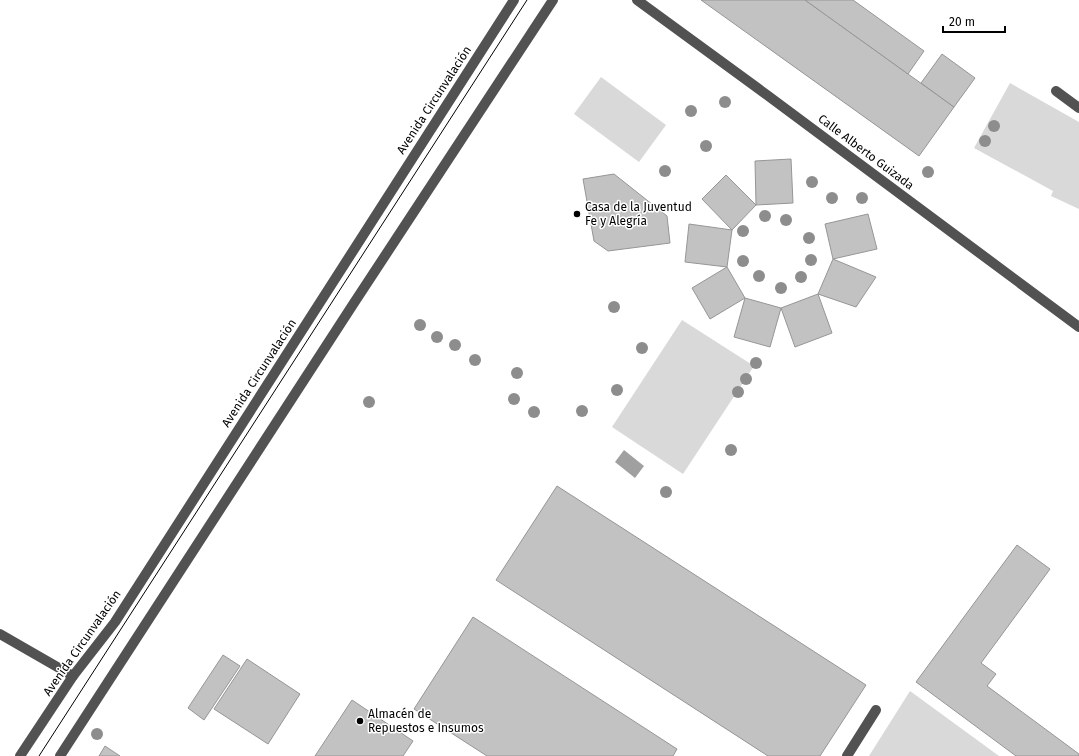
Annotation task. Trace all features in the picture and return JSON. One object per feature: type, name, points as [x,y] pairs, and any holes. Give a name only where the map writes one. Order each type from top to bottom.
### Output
[{"type":"street","name":"Avenida Circunvalación","points":[[20,756],[73,676],[115,622],[514,0]]},
{"type":"street","points":[[60,756],[352,306],[553,0]]},
{"type":"street","name":"Calle Alberto Guizada","points":[[637,0],[1079,327]]},
{"type":"street","points":[[1056,91],[1079,108]]},
{"type":"street","points":[[0,634],[73,676]]},
{"type":"street","points":[[847,756],[876,710]]},
{"type":"shaded area","points":[[601,77],[666,125],[639,162],[574,114]]},
{"type":"shaded area","points":[[1010,83],[1079,122],[1079,209],[1051,196],[1053,191],[974,148]]},
{"type":"shaded area","points":[[682,320],[754,366],[683,474],[612,427]]},
{"type":"shaded area","points":[[624,450],[644,466],[635,478],[615,462]]},
{"type":"shaded area","points":[[910,691],[999,756],[869,756]]},
{"type":"building","points":[[701,0],[805,0],[954,107],[919,156]]},
{"type":"building","points":[[805,0],[853,0],[924,51],[908,74]]},
{"type":"building","points":[[942,54],[975,78],[954,107],[921,83]]},
{"type":"building","points":[[791,159],[793,203],[756,205],[755,161]]},
{"type":"building","points":[[614,174],[667,216],[670,243],[608,251],[594,241],[583,179]]},
{"type":"building","points":[[726,175],[756,205],[732,230],[702,199]]},
{"type":"building","points":[[868,214],[877,249],[833,259],[825,224]]},
{"type":"building","points":[[689,224],[732,230],[727,267],[685,262]]},
{"type":"building","points":[[833,259],[876,277],[856,307],[818,294]]},
{"type":"building","points":[[727,267],[745,298],[710,319],[692,288]]},
{"type":"building","points":[[818,294],[832,333],[795,347],[781,308]]},
{"type":"building","points":[[745,298],[781,308],[770,347],[734,337]]},
{"type":"building","points":[[557,486],[866,685],[820,756],[768,756],[496,580]]},
{"type":"building","points":[[1017,545],[1050,569],[981,663],[996,674],[987,686],[1079,754],[1079,756],[1016,756],[916,682]]},
{"type":"building","points":[[473,617],[677,749],[673,756],[487,756],[414,709]]},
{"type":"building","points":[[223,655],[240,666],[204,720],[188,708]]},
{"type":"building","points":[[247,659],[300,694],[268,744],[214,709]]},
{"type":"building","name":"Almacén de Repuestos e Insumos","points":[[352,700],[413,741],[403,756],[315,756]]},
{"type":"building","points":[[105,746],[120,756],[99,756]]},
{"type":"tram line","points":[[39,756],[527,0]]},
{"type":"place","name":"Casa de la Juventud Fe y Alegría","points":[[577,214]]},
{"type":"place","name":"Almacén de Repuestos e Insumos","points":[[360,721]]}]
